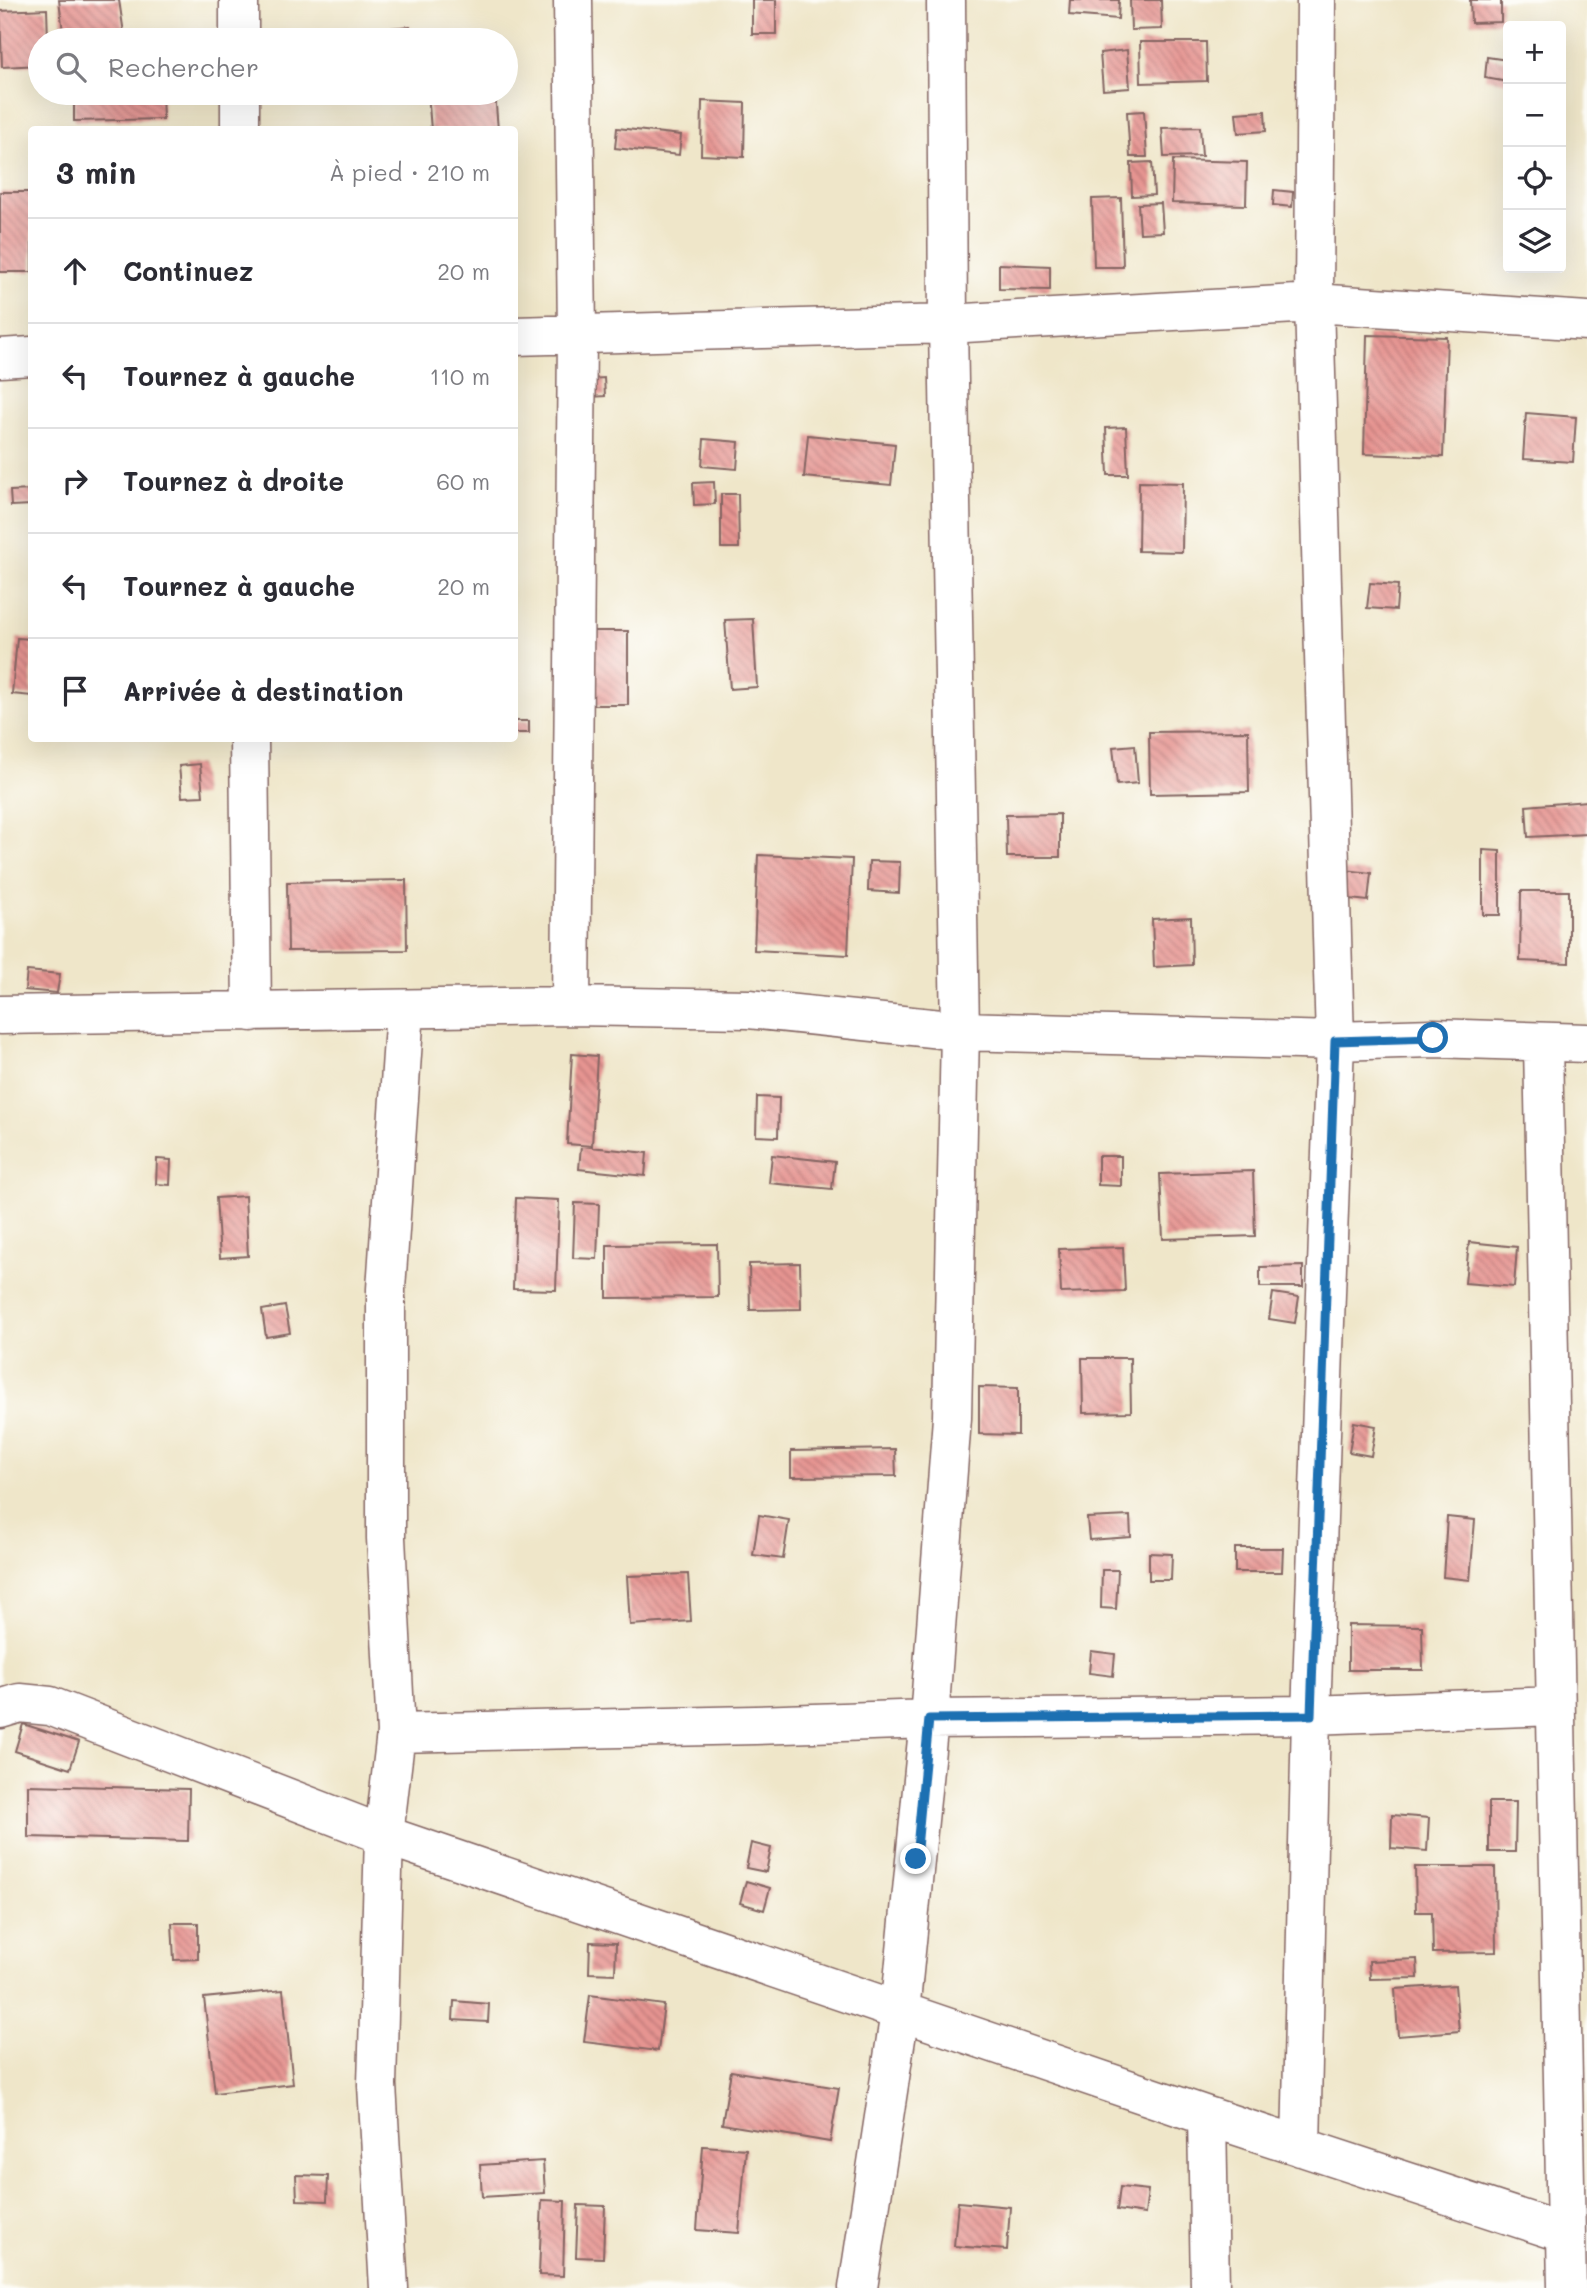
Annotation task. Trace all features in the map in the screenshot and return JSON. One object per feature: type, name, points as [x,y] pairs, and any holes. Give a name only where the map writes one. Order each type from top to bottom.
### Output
[{"type":"street","points":[[239,0],[239,28]]},
{"type":"street","points":[[571,1006],[577,334],[573,0]]},
{"type":"street","points":[[858,2288],[900,2012],[929,1719],[952,1418],[960,1031],[947,324],[946,0]]},
{"type":"street","points":[[1301,2147],[1311,1715],[1335,1041],[1314,303],[1316,0]]},
{"type":"street","points":[[240,105],[240,126]]},
{"type":"street","points":[[518,336],[947,324],[1314,303],[1587,321]]},
{"type":"street","points":[[0,358],[28,356]]},
{"type":"street","points":[[249,742],[252,1012]]},
{"type":"street","points":[[0,1015],[571,1006],[749,1009],[960,1031],[1335,1041],[1433,1038],[1587,1043]]},
{"type":"street","points":[[389,2288],[377,2085],[384,1835],[396,1733],[386,1538],[386,1289],[405,1010]]},
{"type":"street","points":[[1543,1043],[1555,1706],[1573,1928],[1564,2234],[1567,2288]]},
{"type":"street","points":[[0,1709],[20,1703],[50,1706],[384,1835],[1207,2116],[1564,2234]]},
{"type":"street","points":[[396,1733],[929,1719],[1311,1715],[1555,1706]]},
{"type":"street","points":[[1207,2116],[1210,2288]]},
{"type":"building","points":[[59,0],[119,0],[123,28],[62,28]]},
{"type":"building","points":[[752,0],[776,0],[776,34],[752,34]]},
{"type":"building","points":[[1070,0],[1119,0],[1118,19],[1069,15]]},
{"type":"building","points":[[1130,0],[1161,0],[1162,29],[1131,30]]},
{"type":"building","points":[[1470,0],[1501,0],[1501,22],[1471,23]]},
{"type":"building","points":[[47,9],[48,28],[28,28],[28,66],[2,67],[0,11]]},
{"type":"building","points":[[1140,42],[1206,42],[1207,81],[1141,83]]},
{"type":"building","points":[[1127,50],[1130,88],[1103,90],[1100,53]]},
{"type":"building","points":[[1487,57],[1503,59],[1503,81],[1485,78]]},
{"type":"building","points":[[702,101],[745,103],[744,157],[701,155]]},
{"type":"building","points":[[74,105],[162,105],[163,119],[74,121]]},
{"type":"building","points":[[429,105],[496,105],[498,126],[431,126]]},
{"type":"building","points":[[1144,111],[1147,157],[1130,157],[1127,112]]},
{"type":"building","points":[[1265,111],[1266,131],[1238,133],[1236,113]]},
{"type":"building","points":[[1200,127],[1202,156],[1164,157],[1162,128]]},
{"type":"building","points":[[617,128],[681,135],[679,155],[615,148]]},
{"type":"building","points":[[1173,160],[1247,162],[1246,205],[1172,203]]},
{"type":"building","points":[[1152,162],[1154,195],[1132,196],[1131,163]]},
{"type":"building","points":[[1274,190],[1293,192],[1292,207],[1273,205]]},
{"type":"building","points":[[0,192],[28,192],[28,272],[0,272]]},
{"type":"building","points":[[1121,198],[1123,267],[1094,267],[1092,199]]},
{"type":"building","points":[[1161,203],[1163,232],[1140,233],[1138,204]]},
{"type":"building","points":[[999,264],[1050,266],[1050,290],[999,289]]},
{"type":"building","points":[[1367,335],[1447,337],[1443,457],[1364,454]]},
{"type":"building","points":[[604,378],[605,396],[591,397],[590,379]]},
{"type":"building","points":[[1526,413],[1576,417],[1573,462],[1523,459]]},
{"type":"building","points":[[1126,427],[1128,475],[1108,475],[1106,428]]},
{"type":"building","points":[[808,435],[895,444],[891,485],[804,477]]},
{"type":"building","points":[[704,439],[739,442],[737,469],[702,466]]},
{"type":"building","points":[[714,482],[715,504],[694,505],[693,483]]},
{"type":"building","points":[[1139,482],[1183,483],[1182,552],[1138,551]]},
{"type":"building","points":[[28,490],[28,505],[11,506],[10,491]]},
{"type":"building","points":[[721,494],[738,494],[739,548],[721,548]]},
{"type":"building","points":[[1370,583],[1398,585],[1396,610],[1367,608]]},
{"type":"building","points":[[753,619],[757,687],[730,689],[725,620]]},
{"type":"building","points":[[590,631],[628,631],[628,705],[589,705]]},
{"type":"building","points":[[17,638],[28,639],[28,696],[12,694]]},
{"type":"building","points":[[518,721],[529,721],[529,733],[518,733]]},
{"type":"building","points":[[1248,731],[1249,792],[1150,794],[1149,732]]},
{"type":"building","points":[[1135,745],[1138,783],[1117,785],[1113,747]]},
{"type":"building","points":[[200,764],[203,796],[182,797],[179,766]]},
{"type":"building","points":[[1587,801],[1587,834],[1528,837],[1526,806]]},
{"type":"building","points":[[1060,814],[1060,857],[1007,857],[1006,815]]},
{"type":"building","points":[[1483,850],[1500,851],[1500,915],[1483,915]]},
{"type":"building","points":[[758,855],[852,859],[848,955],[754,950]]},
{"type":"building","points":[[869,861],[900,862],[899,893],[868,891]]},
{"type":"building","points":[[1344,870],[1371,873],[1368,901],[1341,898]]},
{"type":"building","points":[[406,880],[407,950],[288,951],[287,882]]},
{"type":"building","points":[[1521,891],[1569,891],[1569,963],[1520,961]]},
{"type":"building","points":[[1191,917],[1192,965],[1154,967],[1152,919]]},
{"type":"building","points":[[27,971],[60,974],[57,993],[25,990]]},
{"type":"building","points":[[572,1054],[597,1056],[592,1146],[567,1144]]},
{"type":"building","points":[[757,1097],[779,1098],[778,1137],[756,1136]]},
{"type":"building","points":[[581,1146],[647,1153],[645,1176],[579,1169]]},
{"type":"building","points":[[772,1155],[835,1162],[832,1189],[769,1183]]},
{"type":"building","points":[[1098,1156],[1121,1156],[1121,1186],[1098,1185]]},
{"type":"building","points":[[157,1159],[171,1160],[170,1185],[156,1184]]},
{"type":"building","points":[[1253,1171],[1255,1236],[1163,1239],[1160,1174]]},
{"type":"building","points":[[245,1196],[248,1256],[220,1258],[216,1198]]},
{"type":"building","points":[[516,1198],[559,1200],[556,1290],[513,1289]]},
{"type":"building","points":[[575,1203],[599,1204],[597,1259],[573,1258]]},
{"type":"building","points":[[1469,1242],[1517,1247],[1514,1287],[1465,1283]]},
{"type":"building","points":[[717,1244],[718,1297],[607,1298],[607,1245]]},
{"type":"building","points":[[1123,1247],[1125,1291],[1061,1293],[1059,1249]]},
{"type":"building","points":[[800,1263],[801,1309],[750,1310],[749,1264]]},
{"type":"building","points":[[1303,1266],[1303,1287],[1260,1287],[1260,1267]]},
{"type":"building","points":[[1273,1293],[1299,1297],[1295,1323],[1269,1319]]},
{"type":"building","points":[[285,1306],[290,1333],[266,1337],[262,1310]]},
{"type":"building","points":[[1082,1358],[1130,1358],[1131,1412],[1083,1413]]},
{"type":"building","points":[[979,1387],[1018,1388],[1018,1435],[979,1434]]},
{"type":"building","points":[[1354,1422],[1376,1426],[1371,1456],[1349,1452]]},
{"type":"building","points":[[895,1449],[896,1476],[791,1477],[791,1451]]},
{"type":"building","points":[[759,1515],[789,1520],[783,1559],[753,1555]]},
{"type":"building","points":[[1130,1516],[1131,1537],[1089,1540],[1087,1518]]},
{"type":"building","points":[[1447,1517],[1475,1520],[1470,1580],[1443,1577]]},
{"type":"building","points":[[1235,1548],[1283,1548],[1282,1572],[1235,1572]]},
{"type":"building","points":[[1149,1553],[1172,1554],[1171,1580],[1149,1580]]},
{"type":"building","points":[[1102,1570],[1118,1570],[1116,1609],[1101,1608]]},
{"type":"building","points":[[688,1574],[691,1621],[630,1625],[627,1576]]},
{"type":"building","points":[[1348,1625],[1422,1626],[1423,1670],[1348,1670]]},
{"type":"building","points":[[1091,1651],[1115,1654],[1113,1676],[1089,1673]]},
{"type":"building","points":[[23,1724],[79,1742],[70,1769],[15,1751]]},
{"type":"building","points":[[28,1785],[189,1789],[188,1841],[28,1837]]},
{"type":"building","points":[[1489,1802],[1516,1802],[1515,1852],[1489,1852]]},
{"type":"building","points":[[1392,1815],[1429,1818],[1427,1851],[1391,1848]]},
{"type":"building","points":[[751,1843],[771,1848],[766,1872],[746,1868]]},
{"type":"building","points":[[1415,1867],[1495,1867],[1496,1952],[1433,1953],[1432,1912],[1416,1912]]},
{"type":"building","points":[[746,1881],[770,1888],[764,1910],[740,1903]]},
{"type":"building","points":[[172,1923],[198,1923],[198,1959],[174,1960]]},
{"type":"building","points":[[590,1942],[616,1943],[615,1974],[589,1973]]},
{"type":"building","points":[[1417,1959],[1418,1978],[1370,1979],[1369,1961]]},
{"type":"building","points":[[1455,1985],[1459,2031],[1398,2036],[1395,1989]]},
{"type":"building","points":[[283,1990],[293,2084],[215,2093],[204,1998]]},
{"type":"building","points":[[590,1995],[664,2005],[658,2051],[584,2042]]},
{"type":"building","points":[[454,2001],[489,2004],[488,2022],[453,2020]]},
{"type":"building","points":[[731,2071],[839,2088],[830,2142],[722,2124]]},
{"type":"building","points":[[703,2146],[746,2149],[739,2233],[697,2230]]},
{"type":"building","points":[[543,2161],[545,2193],[482,2197],[480,2165]]},
{"type":"building","points":[[296,2175],[328,2176],[327,2201],[297,2200]]},
{"type":"building","points":[[1120,2187],[1148,2190],[1145,2214],[1117,2210]]},
{"type":"building","points":[[542,2200],[565,2201],[563,2276],[539,2275]]},
{"type":"building","points":[[958,2202],[1010,2207],[1007,2250],[954,2246]]},
{"type":"building","points":[[578,2205],[605,2206],[603,2258],[576,2257]]},
{"type":"route","points":[[916,1859],[929,1719],[1311,1715],[1335,1041],[1433,1038]]}]
